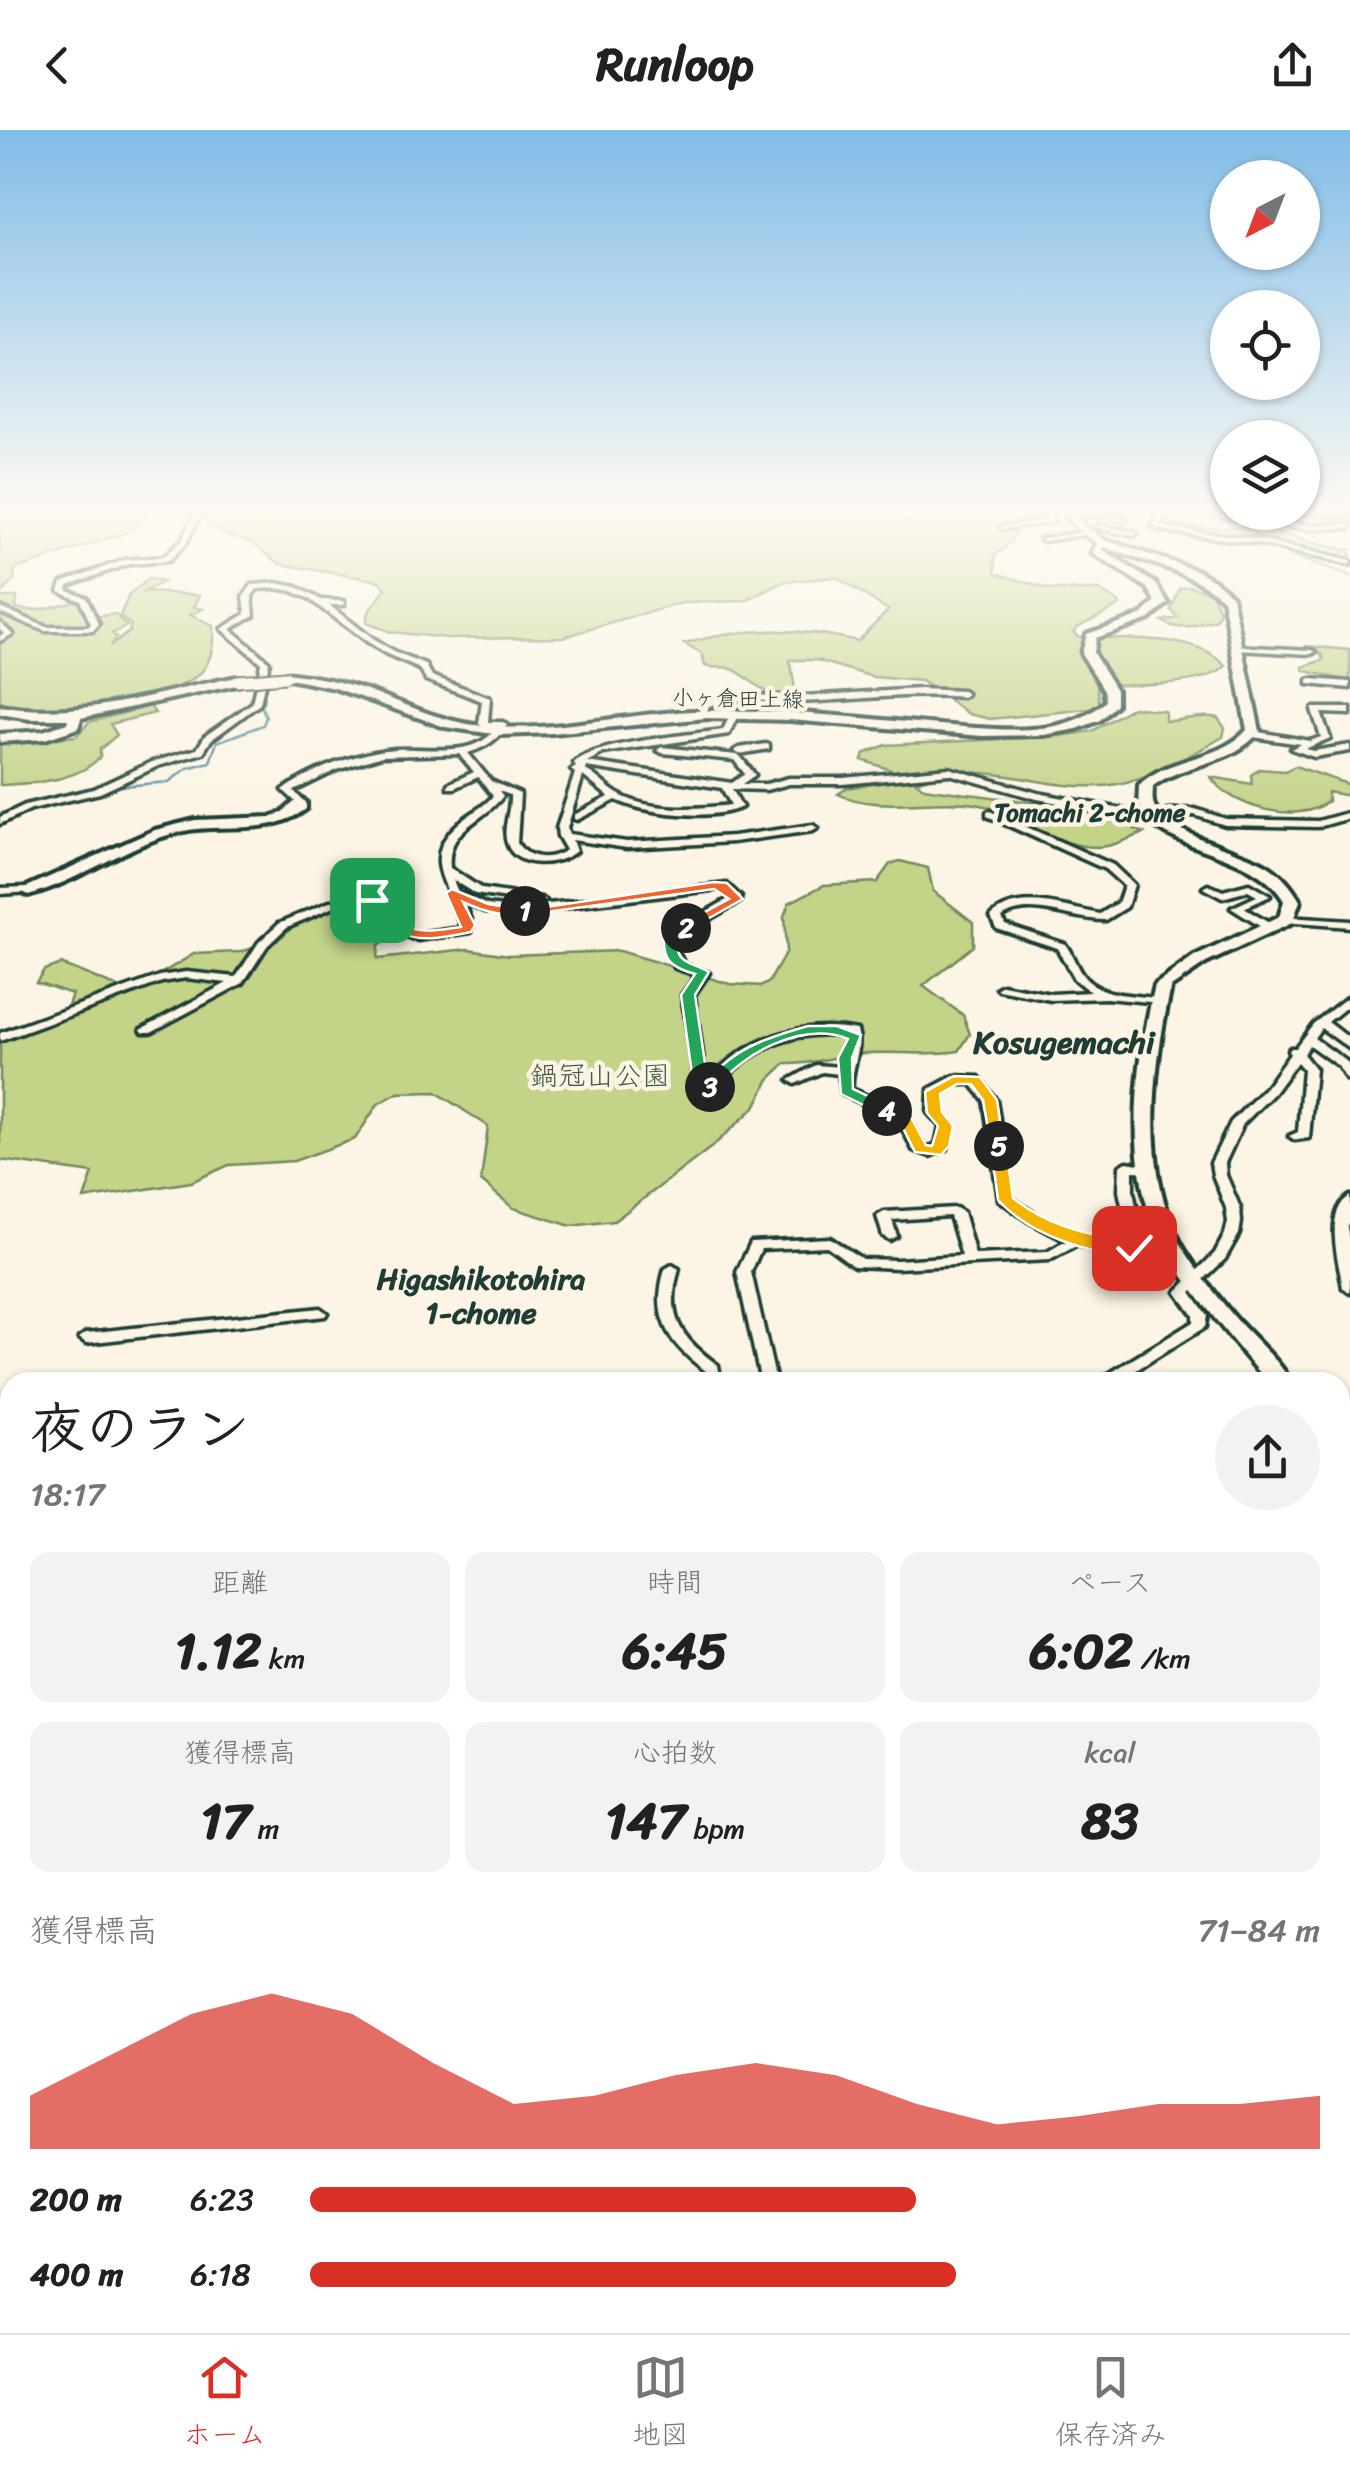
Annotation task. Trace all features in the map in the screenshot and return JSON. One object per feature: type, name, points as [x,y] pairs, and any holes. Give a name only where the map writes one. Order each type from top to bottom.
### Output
[{"type":"street","points":[[11,614],[45,629],[90,628],[95,624],[90,614]]},
{"type":"street","points":[[0,821],[28,807],[98,789],[204,749],[208,738],[256,704],[265,662],[225,629],[250,614]]},
{"type":"street","points":[[0,891],[28,890],[76,875],[170,829],[263,822],[296,811],[301,806],[288,790],[364,758],[405,749],[462,751],[486,745],[500,732],[503,726],[483,724],[487,700],[429,678],[423,667],[385,651],[338,614]]},
{"type":"street","name":"小ヶ倉田上線","points":[[0,710],[75,716],[236,681],[285,677],[340,683],[441,722],[500,732],[735,714],[1036,732],[1084,724],[1103,715],[1112,696],[1087,653],[1090,636],[1149,614]]},
{"type":"street","points":[[1231,614],[1255,724],[1252,734],[1228,752],[1161,773],[1146,786],[1143,801],[1153,817],[1180,836],[1252,860],[1280,877],[1292,901],[1278,924],[1172,976],[1158,1001],[1146,1169],[1160,1220],[1196,1280],[1272,1372]]},
{"type":"street","points":[[347,620],[362,619]]},
{"type":"street","points":[[0,624],[9,634],[0,639]]},
{"type":"street","points":[[1238,648],[1312,652]]},
{"type":"street","points":[[1312,682],[1350,685]]},
{"type":"street","points":[[702,714],[705,705],[724,697],[791,700],[921,689],[964,694]]},
{"type":"street","points":[[1350,711],[1326,707],[1314,711],[1326,738],[1296,749],[1314,754],[1350,748]]},
{"type":"street","points":[[581,763],[726,732],[735,714]]},
{"type":"street","points":[[0,738],[54,733],[73,725],[75,716]]},
{"type":"street","points":[[1252,734],[1308,743]]},
{"type":"street","points":[[581,763],[717,742],[724,752]]},
{"type":"street","points":[[675,748],[737,758],[750,776],[726,786]]},
{"type":"street","points":[[740,751],[766,748]]},
{"type":"street","points":[[147,1029],[240,981],[263,944],[283,926],[349,897],[372,900],[405,934],[463,931],[468,925],[452,893],[444,852],[454,833],[498,796],[462,751]]},
{"type":"street","points":[[581,763],[726,786],[766,788],[789,781],[842,782],[949,771],[1037,796],[1140,814]]},
{"type":"street","points":[[581,763],[615,797],[701,813],[737,806],[726,786]]},
{"type":"street","points":[[450,786],[483,778],[515,794],[509,835],[522,855],[543,860],[571,851],[563,836],[581,763]]},
{"type":"street","points":[[577,817],[615,797]]},
{"type":"street","points":[[462,810],[486,810]]},
{"type":"street","points":[[1167,813],[1196,812],[1224,822],[1318,824],[1350,814]]},
{"type":"street","points":[[990,814],[1109,867],[1129,885],[1123,905],[1102,918],[1028,905],[1008,906],[996,916],[1000,926],[1010,931],[1061,946],[1080,980],[1109,994]]},
{"type":"street","points":[[563,836],[626,845],[733,839],[813,828]]},
{"type":"street","points":[[445,870],[479,892],[568,905]]},
{"type":"street","points":[[452,893],[505,911],[723,886],[737,899],[671,936],[669,945],[679,966],[703,972],[688,995],[701,1088],[709,1088],[722,1070],[752,1048],[808,1030],[853,1033],[855,1043],[843,1070],[846,1091],[902,1117],[918,1147],[930,1152],[942,1146],[946,1126],[934,1113],[933,1092],[954,1080],[981,1082],[990,1100],[1006,1200],[1042,1228],[1134,1248],[1137,1240],[1126,1192],[1126,1166],[1146,1169]]},
{"type":"street","points":[[1208,888],[1222,895],[1249,887],[1265,896],[1236,908],[1278,924],[1350,924]]},
{"type":"street","points":[[0,1038],[160,978],[212,976],[240,981]]},
{"type":"street","points":[[1003,988],[1050,997],[1109,994],[1158,1001]]},
{"type":"street","points":[[1124,1372],[1200,1324],[1200,1315],[1183,1292],[1221,1256],[1235,1233],[1233,1207],[1218,1163],[1237,1122],[1270,1090],[1294,1051],[1350,998]]},
{"type":"street","points":[[1322,1024],[1350,1045]]},
{"type":"street","points":[[1307,1038],[1349,1070]]},
{"type":"street","points":[[1294,1051],[1308,1069],[1304,1132],[1294,1136]]},
{"type":"street","points":[[795,1080],[820,1068],[843,1070]]},
{"type":"street","points":[[1350,1200],[1340,1226],[1350,1288]]},
{"type":"street","points":[[890,1236],[884,1216],[956,1212],[970,1261]]},
{"type":"street","points":[[766,1372],[744,1272],[756,1246],[830,1242],[867,1264],[1050,1256],[1079,1239]]},
{"type":"street","points":[[672,1269],[664,1300],[673,1331],[690,1355],[713,1372]]},
{"type":"street","points":[[86,1338],[320,1313]]},
{"type":"street","points":[[762,1353],[770,1358],[775,1372]]},
{"type":"green space","points":[[0,614],[85,614],[87,618],[115,614],[127,626],[112,634],[116,637],[110,646],[129,632],[131,625],[120,616],[193,614],[213,626],[209,659],[197,676],[180,686],[129,703],[42,712],[0,701]]},
{"type":"green space","points":[[368,614],[645,614],[563,637],[448,638],[390,632],[366,623]]},
{"type":"green space","points":[[884,614],[1103,614],[1073,632],[1079,637],[1177,643],[1213,655],[1226,666],[1202,678],[1184,681],[1097,684],[1100,708],[990,719],[969,714],[921,681],[873,677],[817,660],[790,660],[795,689],[774,693],[729,668],[705,666],[702,654],[684,644],[727,634],[814,633],[857,641]]},
{"type":"green space","points":[[1174,614],[1219,614],[1217,620],[1182,628],[1162,621],[1178,618]]},
{"type":"green space","points":[[1305,646],[1350,650],[1350,681],[1305,671],[1303,667],[1324,660],[1322,654]]},
{"type":"green space","points":[[150,706],[155,713],[110,724],[117,735],[100,749],[100,757],[79,772],[54,780],[0,785],[0,744],[76,736],[89,722]]},
{"type":"green space","points":[[1133,707],[1165,711],[1165,721],[1218,718],[1225,728],[1223,737],[1164,768],[1117,784],[1077,786],[987,773],[941,775],[916,782],[924,788],[1064,807],[1144,833],[1116,844],[1073,844],[976,804],[870,803],[838,794],[847,788],[900,780],[897,772],[862,760],[864,754],[886,745],[1061,736],[1092,731]]},
{"type":"green space","points":[[1295,766],[1350,785],[1350,796],[1328,792],[1328,801],[1300,812],[1265,810],[1233,797],[1211,777],[1252,784],[1251,775],[1259,769],[1285,771]]},
{"type":"green space","name":"鍋冠山公園","points":[[900,861],[928,868],[933,891],[973,922],[973,946],[923,986],[963,1015],[970,1034],[959,1051],[869,1053],[785,1064],[769,1079],[755,1107],[713,1146],[614,1221],[571,1226],[513,1208],[481,1181],[488,1126],[436,1092],[398,1093],[378,1104],[355,1139],[294,1161],[229,1165],[191,1182],[84,1199],[93,1173],[0,1160],[0,1042],[63,1019],[72,994],[36,982],[44,970],[61,964],[130,992],[194,954],[240,952],[277,941],[293,926],[351,901],[371,909],[395,933],[378,946],[377,959],[468,949],[509,955],[619,951],[730,984],[762,986],[769,982],[786,952],[784,916],[789,903],[824,885],[877,882],[890,864]]},
{"type":"waterway","points":[[235,625],[253,616]]},
{"type":"waterway","points":[[112,787],[169,782],[187,768],[210,762],[217,742],[263,725],[266,717],[260,703]]},
{"type":"district","name":"Tomachi 2-chome","points":[[1090,812]]},
{"type":"district","name":"Kosugemachi","points":[[1064,1042]]},
{"type":"district","name":"Higashikotohira 1-chome","points":[[481,1296]]},
{"type":"route","points":[[372,900],[398,930],[420,937],[466,930],[468,925],[452,893],[485,908],[513,912],[723,886],[737,899],[671,936],[669,945],[679,966],[703,972],[688,995],[701,1088],[709,1088],[722,1070],[752,1048],[808,1030],[853,1033],[855,1043],[845,1058],[843,1070],[846,1091],[902,1117],[920,1149],[930,1152],[942,1146],[946,1126],[934,1113],[933,1092],[954,1080],[981,1082],[990,1100],[1006,1200],[1042,1228],[1125,1250],[1134,1248]]}]
